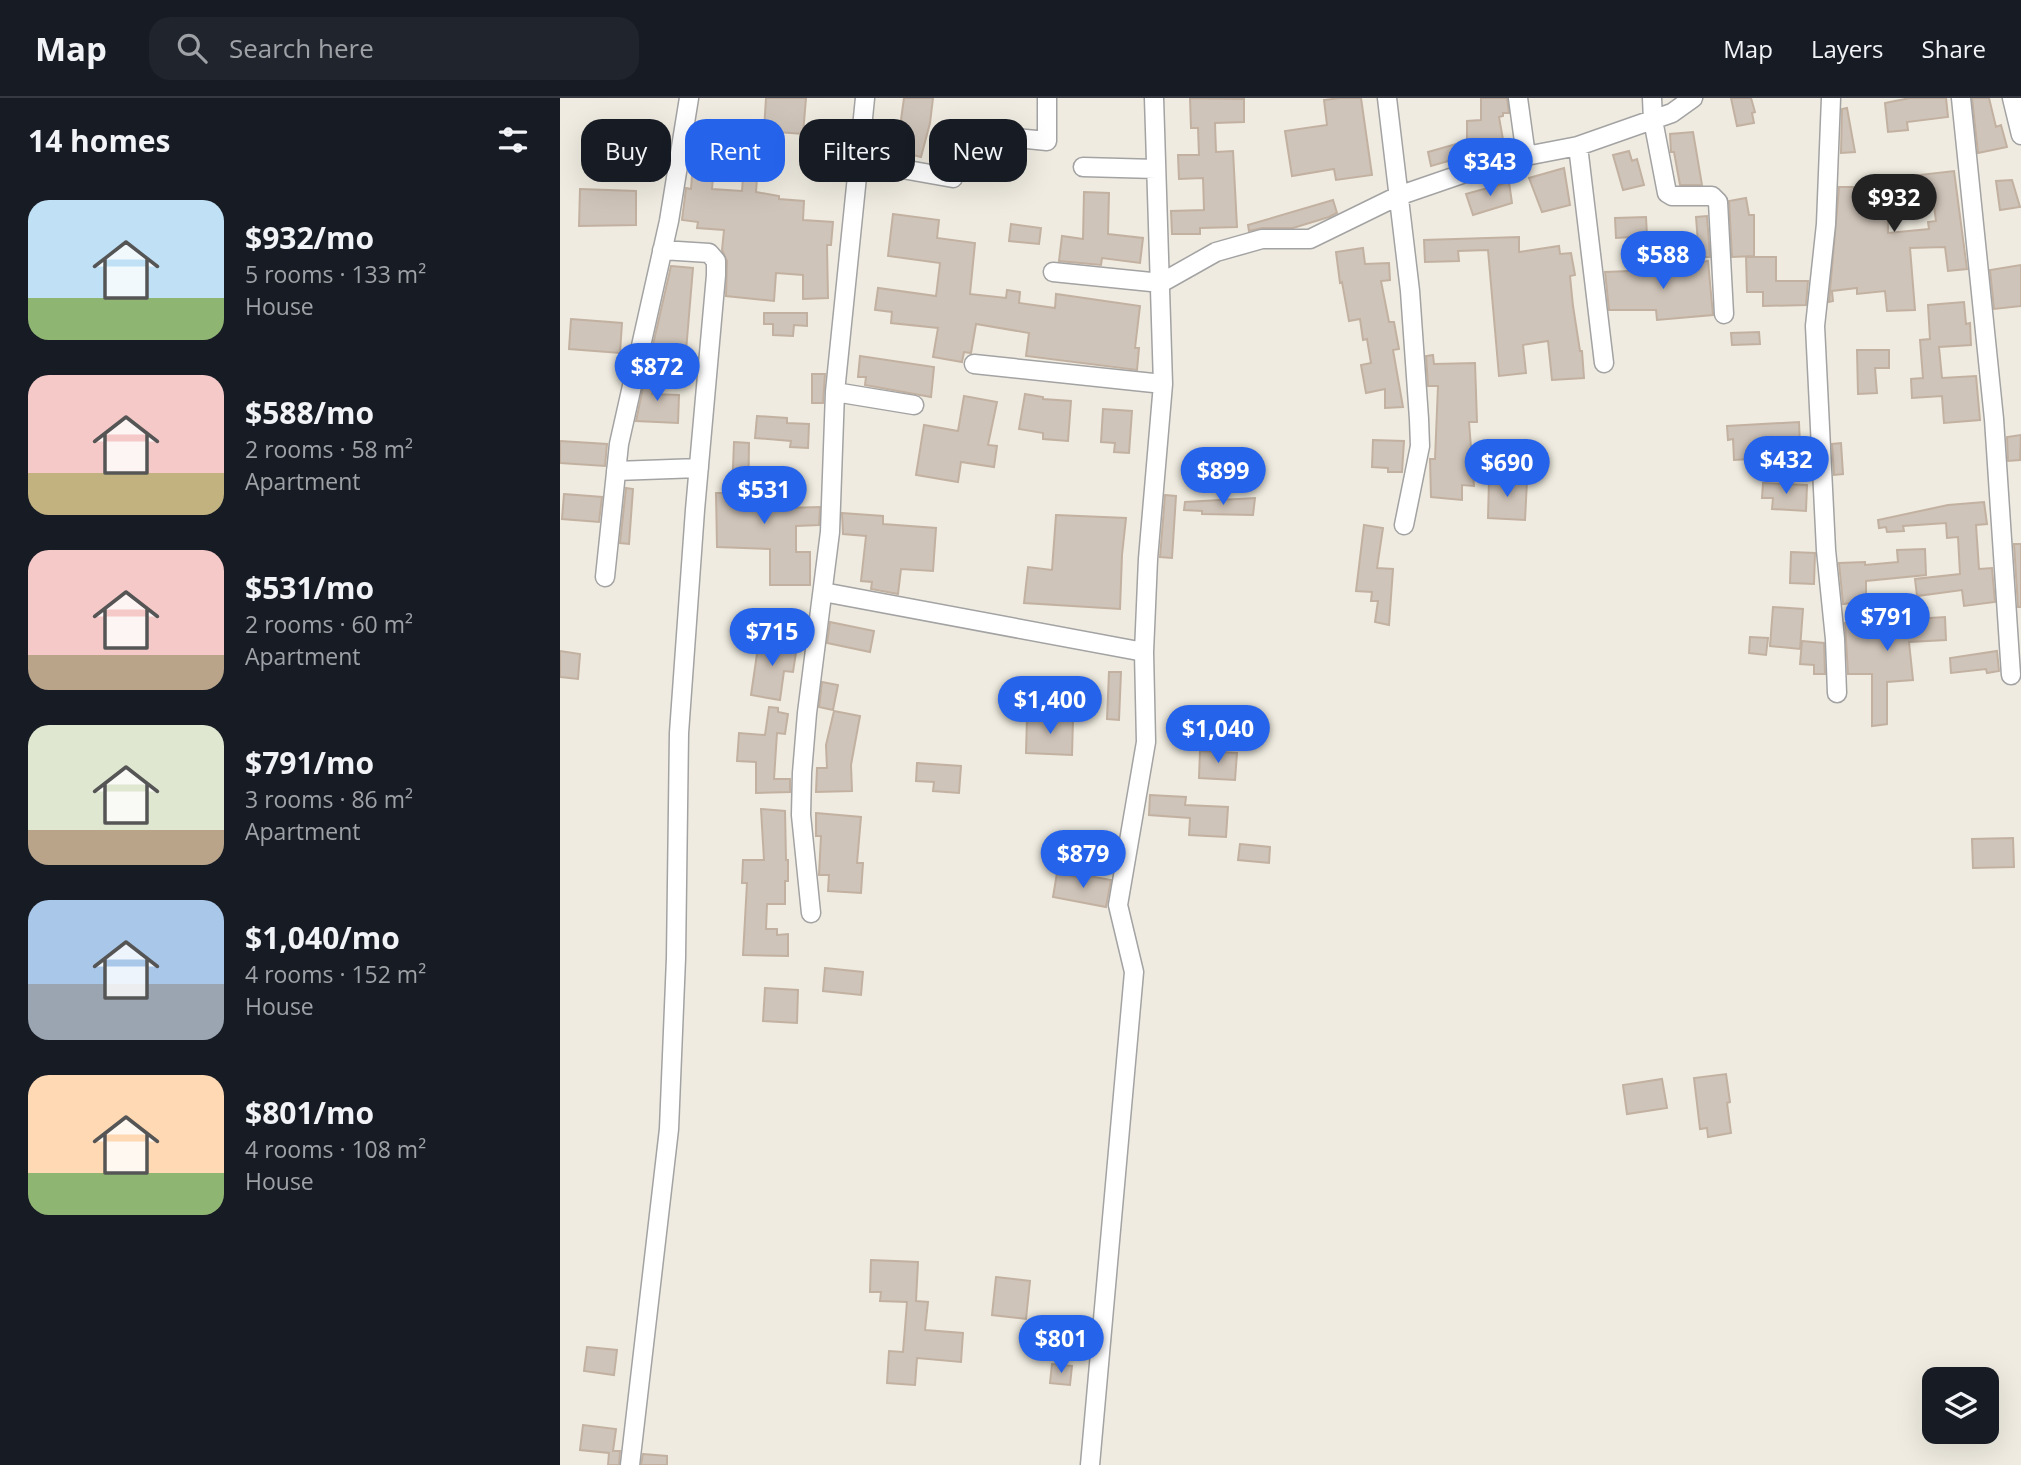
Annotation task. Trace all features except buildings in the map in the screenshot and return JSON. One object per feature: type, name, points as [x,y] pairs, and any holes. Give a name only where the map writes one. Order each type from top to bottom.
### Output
[{"type":"street","points":[[605,577],[619,444],[662,250],[689,98]]},
{"type":"street","points":[[862,119],[865,98]]},
{"type":"street","points":[[1027,139],[1047,141],[1047,98]]},
{"type":"street","points":[[1090,1465],[1134,972],[1118,905],[1146,742],[1144,652],[1148,559],[1163,384],[1154,98]]},
{"type":"street","points":[[1387,98],[1410,291],[1420,446],[1404,525]]},
{"type":"street","points":[[1518,98],[1526,156]]},
{"type":"street","points":[[1653,98],[1653,120],[1667,193],[1672,196],[1712,196],[1718,202],[1724,314]]},
{"type":"street","points":[[1052,272],[1161,283],[1216,252],[1262,239],[1310,239],[1398,196],[1526,156],[1578,146],[1672,113],[1693,98]]},
{"type":"street","points":[[1831,98],[1826,225],[1815,326],[1836,693]]},
{"type":"street","points":[[1961,98],[1994,419],[2011,675]]},
{"type":"street","points":[[2012,98],[2021,135]]},
{"type":"street","points":[[1578,146],[1604,363]]},
{"type":"street","points":[[1083,167],[1156,169]]},
{"type":"street","points":[[811,913],[801,815],[802,773],[830,532],[835,392],[854,182]]},
{"type":"street","points":[[630,1465],[669,1129],[676,958],[680,733],[716,261],[709,253],[662,250]]},
{"type":"street","points":[[974,364],[1163,384]]},
{"type":"street","points":[[835,392],[914,405]]},
{"type":"street","points":[[616,471],[699,468]]},
{"type":"street","points":[[823,592],[1144,652]]}]
